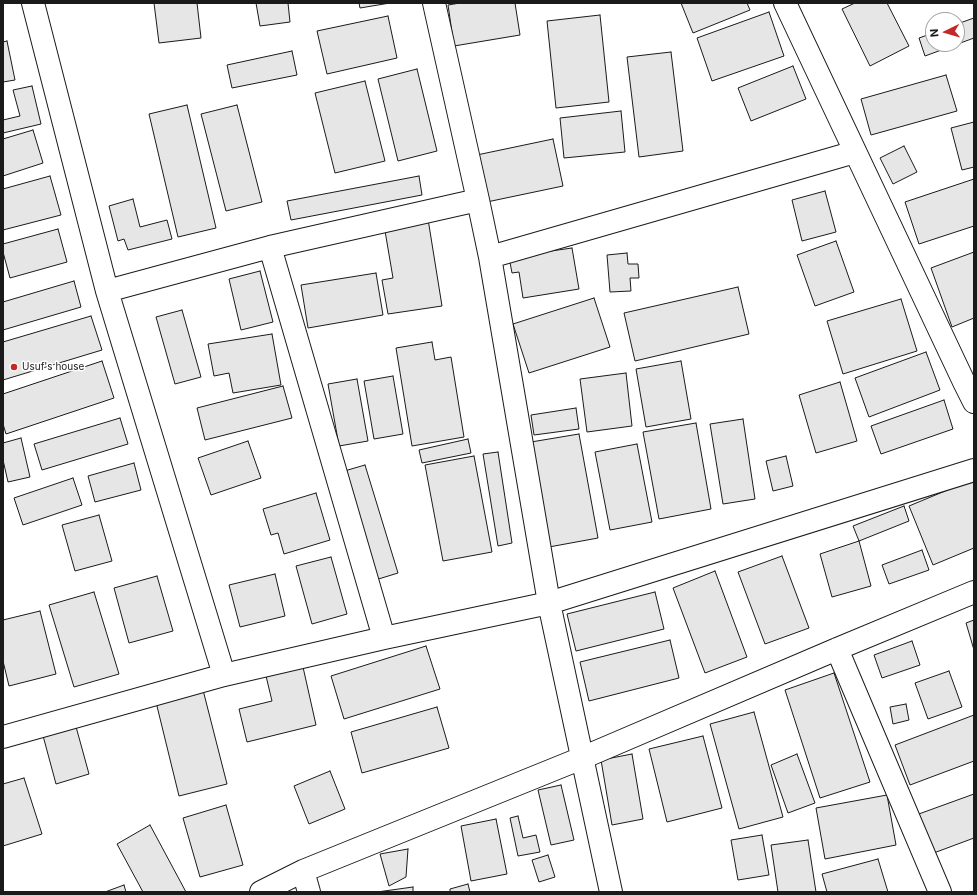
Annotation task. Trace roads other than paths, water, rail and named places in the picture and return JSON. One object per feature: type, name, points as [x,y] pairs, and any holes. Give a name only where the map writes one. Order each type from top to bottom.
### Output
[{"type":"street","points":[[33,3],[107,291],[224,675]]},
{"type":"street","points":[[434,3],[490,257],[549,603],[611,892]]},
{"type":"street","points":[[785,3],[855,152],[969,380],[974,402]]},
{"type":"street","points":[[490,257],[855,152]]},
{"type":"street","points":[[107,291],[270,248],[478,200]]},
{"type":"street","points":[[270,248],[384,638]]},
{"type":"street","points":[[3,737],[224,675],[384,638],[549,603],[974,470]]},
{"type":"street","points":[[261,892],[303,871],[582,758],[974,592]]},
{"type":"street","points":[[837,649],[940,892]]},
{"type":"street","points":[[303,871],[309,892]]},
{"type":"place","name":"Usuf's house","points":[[14,367]]}]
